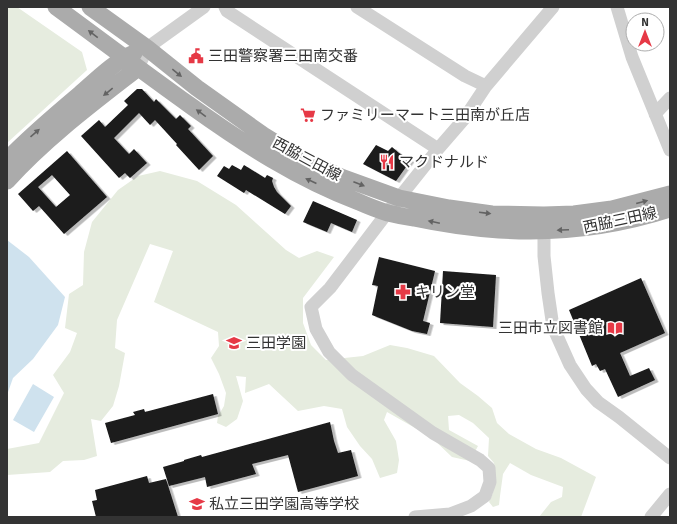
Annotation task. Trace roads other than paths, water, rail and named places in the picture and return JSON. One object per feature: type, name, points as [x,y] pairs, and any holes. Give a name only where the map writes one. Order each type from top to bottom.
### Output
[{"type":"main road","name":"西脇三田線","points":[[56,7],[138,68],[258,152],[300,176],[340,195],[387,213],[443,224],[510,231],[574,214],[612,209],[670,194]]},
{"type":"main road","name":"西脇三田線","points":[[90,7],[147,48],[209,97],[263,135],[302,159],[341,177],[399,198],[449,208],[580,229],[615,224],[670,209]]},
{"type":"main road","points":[[7,160],[25,141],[96,80],[125,57],[147,48]]},
{"type":"main road","points":[[7,181],[45,144],[81,113],[138,68]]},
{"type":"street","points":[[138,68],[147,48],[204,7]]},
{"type":"street","points":[[225,7],[227,11],[438,149]]},
{"type":"street","points":[[357,7],[465,76],[486,86]]},
{"type":"street","points":[[415,517],[450,514],[471,506],[485,496],[490,482],[489,468],[480,460],[433,433],[352,376],[329,352],[316,329],[311,307],[330,288],[387,213],[464,119],[486,86],[553,7]]},
{"type":"street","points":[[617,7],[632,57],[670,150]]},
{"type":"street","points":[[655,114],[670,98]]},
{"type":"street","points":[[544,223],[544,256],[553,327],[570,365],[586,389],[598,402],[670,458]]},
{"type":"street","points":[[651,517],[670,494]]},
{"type":"water","points":[[7,240],[29,257],[65,297],[58,325],[33,359],[13,378],[7,395]]},
{"type":"water","points":[[33,384],[54,397],[34,432],[13,420]]},
{"type":"place","name":"三田警察署三田南交番","points":[[196,56]]},
{"type":"place","name":"ファミリーマート三田南が丘店","points":[[308,115]]},
{"type":"place","name":"マクドナルド","points":[[387,162]]},
{"type":"place","name":"キリン堂","points":[[403,292]]},
{"type":"place","name":"三田市立図書館","points":[[615,328]]},
{"type":"place","name":"三田学園","points":[[234,343]]},
{"type":"place","name":"私立三田学園高等学校","points":[[197,504]]}]
